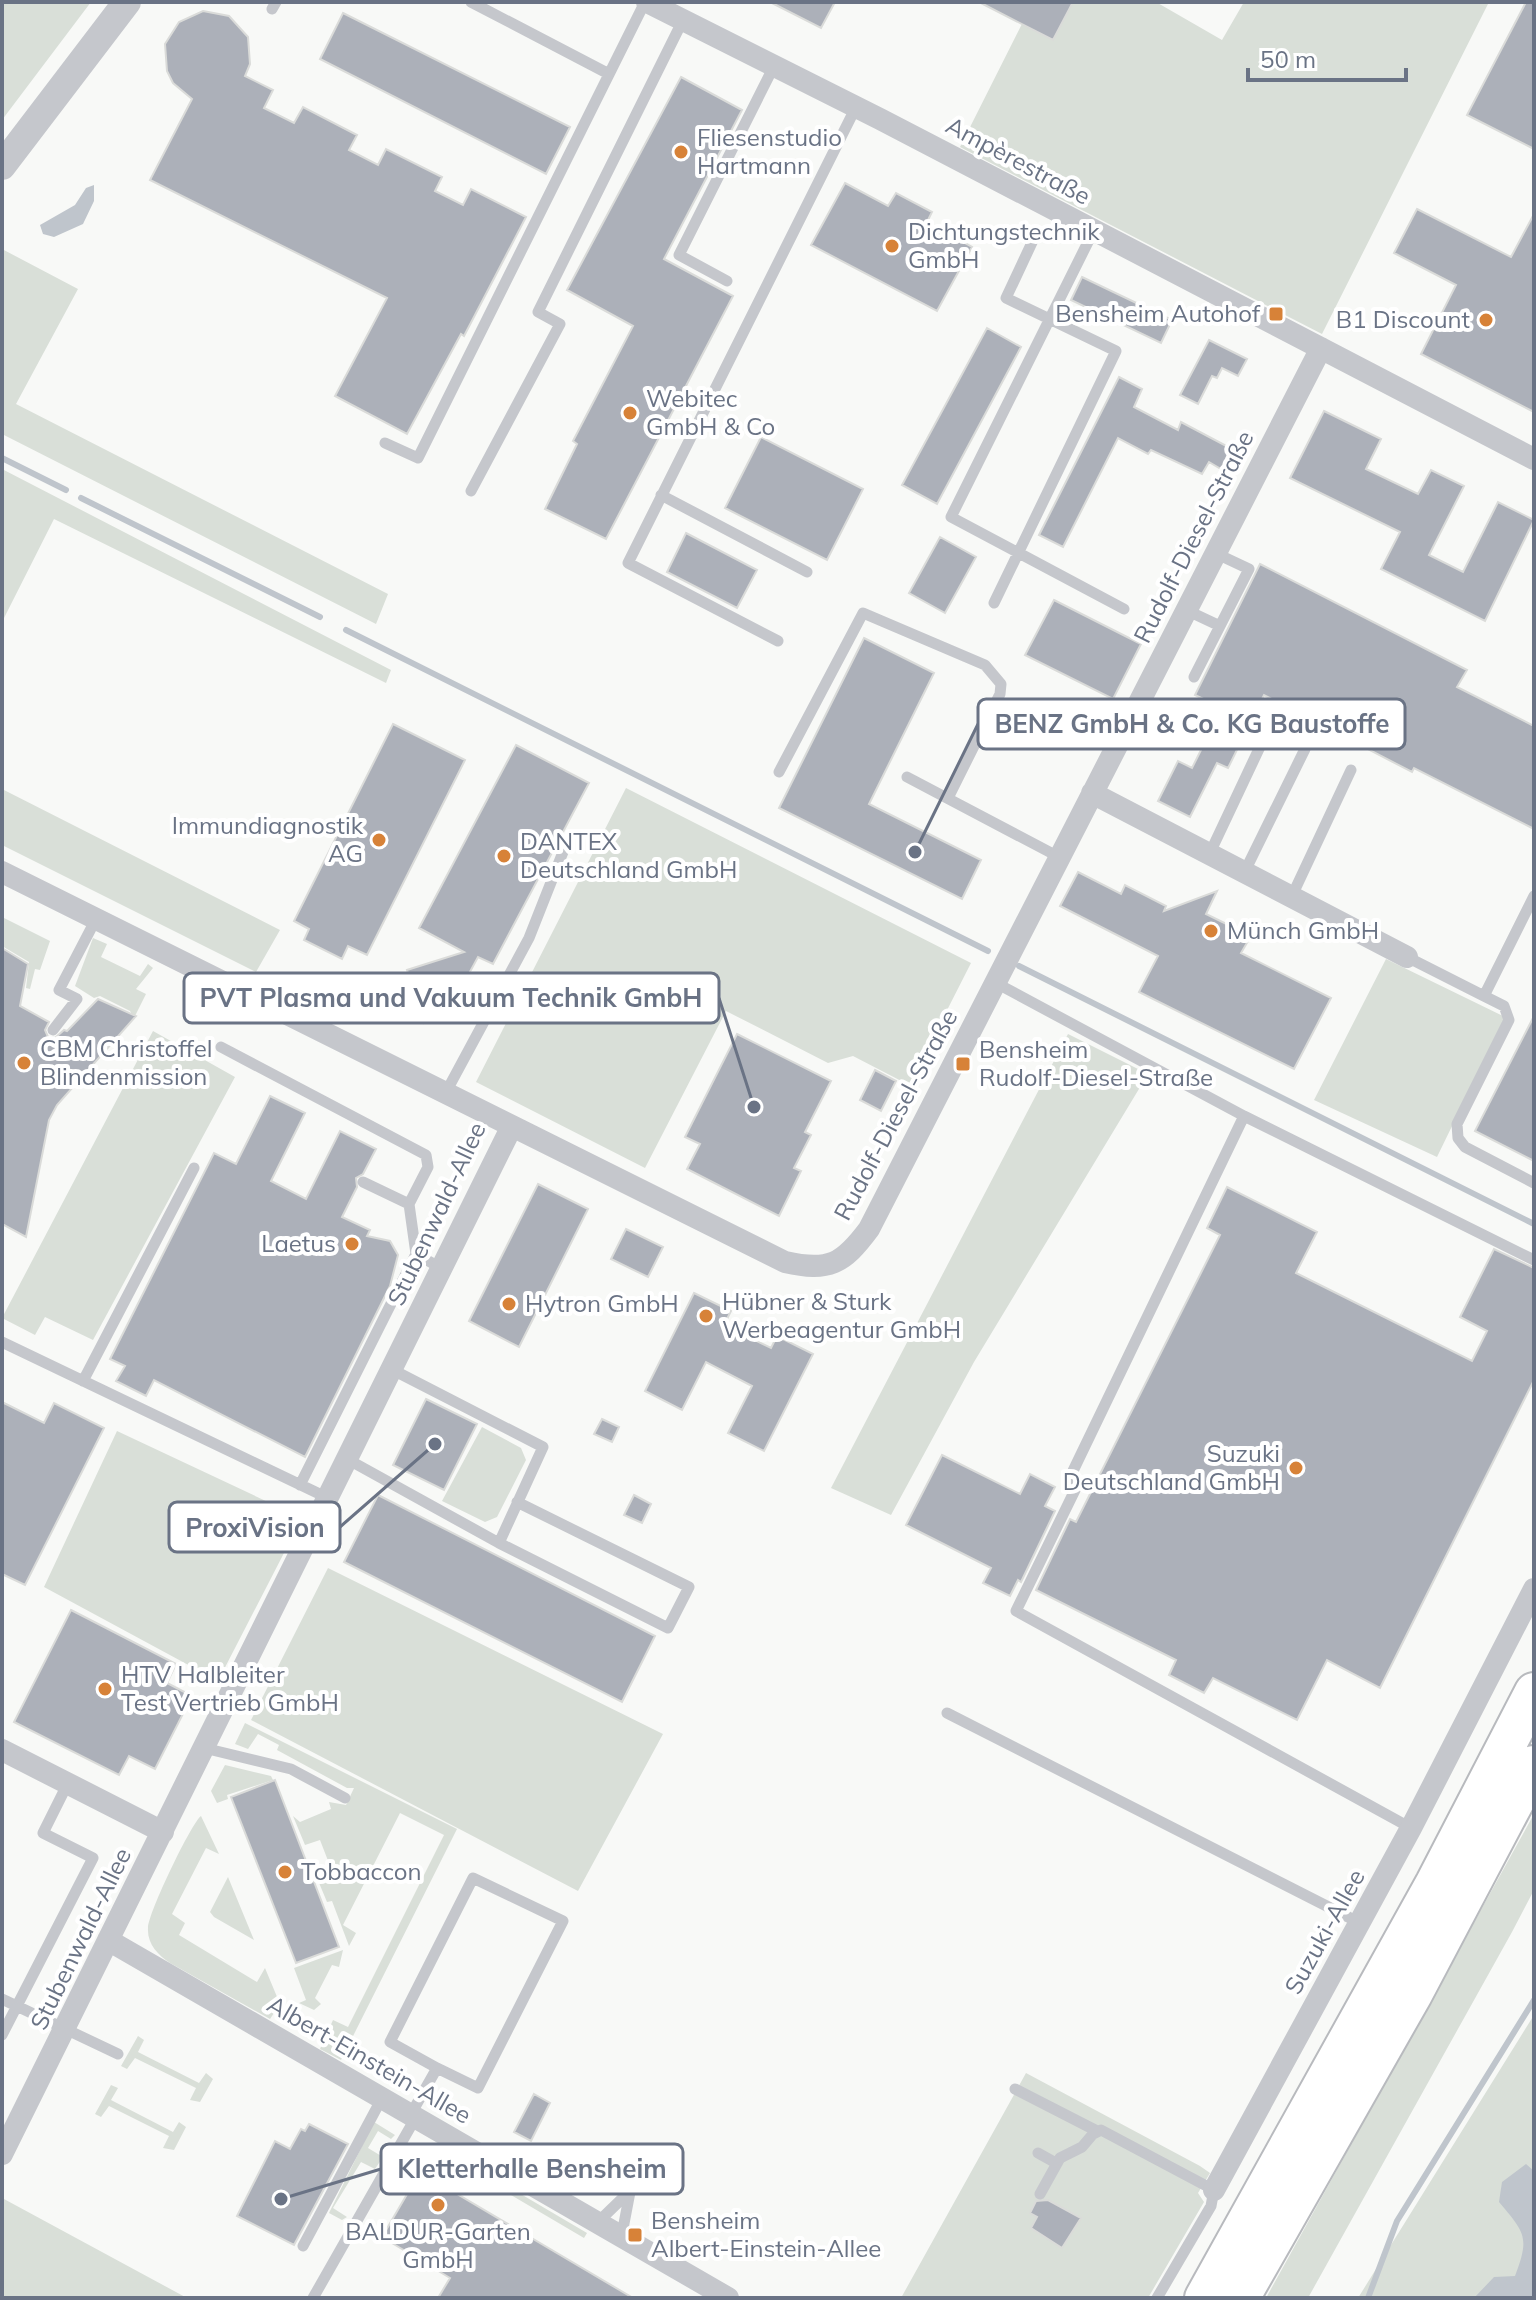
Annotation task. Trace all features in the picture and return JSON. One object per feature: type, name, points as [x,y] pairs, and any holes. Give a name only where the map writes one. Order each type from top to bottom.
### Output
[{"type":"highway","points":[[1204,2298],[1435,1883],[1534,1692]]},
{"type":"highway","points":[[1240,2298],[1413,1994],[1534,1765]]},
{"type":"street","points":[[2,166],[127,2]]},
{"type":"street","name":"Ampèrestraße","points":[[646,2],[856,107],[1534,459]]},
{"type":"street","name":"Rudolf-Diesel-Straße","points":[[511,1128],[785,1262],[811,1268],[833,1264],[852,1251],[869,1229],[1321,348]]},
{"type":"street","points":[[1092,793],[1407,957]]},
{"type":"street","name":"Stubenwald-Allee","points":[[2,872],[511,1128],[2,2154]]},
{"type":"street","name":"Suzuki-Allee","points":[[1214,2190],[1411,1828],[1534,1589]]},
{"type":"street","name":"Stubenwald-Allee","points":[[2,1750],[163,1832]]},
{"type":"street","name":"Albert-Einstein-Allee","points":[[108,1940],[622,2234],[728,2298]]},
{"type":"lane","points":[[471,2],[609,74]]},
{"type":"lane","points":[[385,443],[418,458],[646,2]]},
{"type":"lane","points":[[471,491],[560,324],[538,312],[683,20]]},
{"type":"lane","points":[[727,281],[679,255],[774,66]]},
{"type":"lane","points":[[778,641],[628,563],[856,107]]},
{"type":"lane","points":[[1094,230],[951,517],[1124,609]]},
{"type":"lane","points":[[994,603],[1116,351],[1006,298],[1036,234]]},
{"type":"lane","points":[[661,495],[807,572]]},
{"type":"lane","points":[[1194,677],[1249,569],[1215,553]]},
{"type":"lane","points":[[1186,610],[1220,626]]},
{"type":"lane","points":[[779,772],[863,613],[985,665],[1001,684],[1000,694],[948,798]]},
{"type":"lane","points":[[1209,855],[1266,734]]},
{"type":"lane","points":[[1244,874],[1305,749]]},
{"type":"lane","points":[[1290,898],[1351,770]]},
{"type":"lane","points":[[907,777],[1059,857]]},
{"type":"lane","points":[[445,1095],[529,938],[565,847]]},
{"type":"lane","points":[[1484,996],[1534,896]]},
{"type":"lane","points":[[53,1030],[77,999],[59,990],[96,919]]},
{"type":"lane","points":[[1407,957],[1504,1006],[1509,1020],[1457,1124],[1458,1138],[1465,1147],[1534,1183]]},
{"type":"lane","points":[[994,982],[1244,1116],[1534,1260]]},
{"type":"lane","points":[[221,1047],[426,1155],[428,1167],[409,1204],[416,1254],[300,1485]]},
{"type":"lane","points":[[1244,1116],[1097,1417],[1072,1473],[1076,1488],[1016,1611],[1411,1828]]},
{"type":"lane","points":[[83,1381],[194,1168]]},
{"type":"lane","points":[[363,1182],[409,1204]]},
{"type":"lane","points":[[416,1254],[441,1268]]},
{"type":"lane","points":[[2,1342],[328,1498]]},
{"type":"lane","points":[[391,1369],[543,1447],[499,1543]]},
{"type":"lane","points":[[347,1459],[499,1543],[668,1628],[689,1587],[517,1502]]},
{"type":"lane","points":[[947,1713],[1360,1923]]},
{"type":"lane","points":[[204,1748],[291,1769],[345,1798]]},
{"type":"lane","points":[[2,2035],[93,1858],[43,1833],[68,1783]]},
{"type":"lane","points":[[473,1878],[563,1921],[478,2088],[437,2068],[390,2042],[473,1878]]},
{"type":"lane","points":[[2,1999],[118,2054]]},
{"type":"lane","points":[[313,2298],[437,2068]]},
{"type":"lane","points":[[1015,2089],[1214,2190]]},
{"type":"lane","points":[[303,2246],[382,2098]]},
{"type":"lane","points":[[1040,2194],[1056,2163],[1082,2147],[1097,2131]]},
{"type":"lane","points":[[1038,2153],[1056,2163]]},
{"type":"lane","name":"Suzuki-Allee","points":[[1157,2298],[1211,2206],[1214,2190]]},
{"type":"lane","points":[[599,2221],[630,2192],[622,2234]]},
{"type":"shaded area","points":[[2,2],[91,2],[2,120]]},
{"type":"shaded area","points":[[1033,2],[1156,2],[1222,40],[1244,2],[1489,2],[1322,334],[960,147]]},
{"type":"shaded area","points":[[94,185],[94,201],[83,224],[54,237],[43,234],[40,225],[75,205],[86,188]]},
{"type":"shaded area","points":[[2,249],[78,289],[16,404],[388,594],[376,624],[2,434]]},
{"type":"shaded area","points":[[2,469],[391,670],[386,683],[54,519],[2,622]]},
{"type":"shaded area","points":[[626,788],[971,963],[909,1085],[853,1056],[828,1063],[726,1011],[645,1168],[476,1082]]},
{"type":"shaded area","points":[[2,789],[280,930],[256,972],[2,845]]},
{"type":"shaded area","points":[[2,917],[50,941],[40,970],[35,969],[30,989],[26,988],[29,962],[2,946]]},
{"type":"shaded area","points":[[93,938],[107,944],[101,957],[140,976],[148,964],[153,968],[136,989],[146,994],[134,1018],[130,1011],[100,996],[94,998],[75,986]]},
{"type":"shaded area","points":[[1386,959],[1505,1017],[1437,1157],[1314,1100]]},
{"type":"shaded area","points":[[153,1031],[235,1077],[93,1340],[45,1317],[35,1335],[2,1318]]},
{"type":"shaded area","points":[[1068,1034],[1148,1074],[974,1362],[891,1515],[831,1488]]},
{"type":"shaded area","points":[[482,1427],[521,1448],[526,1460],[497,1517],[485,1522],[442,1501]]},
{"type":"shaded area","points":[[117,1431],[302,1518],[218,1681],[44,1587]]},
{"type":"shaded area","points":[[328,1568],[663,1734],[578,1891],[251,1720]]},
{"type":"shaded area","points":[[245,1723],[457,1829],[341,2060],[320,2049],[333,2020],[348,2027],[444,1835],[400,1813],[343,1925],[356,1933],[349,1946],[332,1901],[327,1902],[317,1878],[332,1871],[320,1840],[305,1845],[293,1816],[300,1822],[331,1809],[329,1802],[346,1805],[354,1788],[347,1788],[277,1750],[279,1745],[258,1734],[248,1749],[235,1744]]},
{"type":"shaded area","points":[[225,1765],[271,1776],[273,1780],[227,1795],[228,1799],[217,1803],[211,1791]]},
{"type":"shaded area","points":[[1534,1814],[1534,1890],[1512,1932],[1308,2298],[1266,2298]]},
{"type":"shaded area","points":[[201,1816],[219,1854],[206,1848],[172,1914],[185,1923],[179,1935],[257,1982],[265,1968],[280,2004],[270,2019],[170,1963],[158,1953],[149,1939],[148,1928],[155,1905],[180,1850]]},
{"type":"shaded area","points":[[228,1877],[254,1940],[210,1912]]},
{"type":"shaded area","points":[[343,1950],[339,1967],[332,1965],[315,1998],[321,2004],[314,2010],[299,2003],[306,2000],[294,1968]]},
{"type":"shaded area","points":[[1534,2015],[1534,2298],[1358,2298]]},
{"type":"shaded area","points":[[138,2036],[144,2040],[138,2052],[199,2083],[206,2073],[213,2079],[200,2102],[190,2100],[196,2088],[135,2058],[127,2069],[121,2066]]},
{"type":"shaded area","points":[[1026,2073],[1210,2173],[1198,2193],[1204,2202],[1148,2298],[901,2298]]},
{"type":"shaded area","points":[[111,2085],[118,2088],[111,2100],[173,2132],[179,2122],[186,2127],[174,2150],[163,2148],[169,2136],[109,2106],[101,2117],[95,2114]]},
{"type":"shaded area","points":[[374,2122],[395,2135],[391,2139],[378,2131],[368,2148],[383,2157],[375,2169],[361,2162],[333,2208],[347,2217],[342,2220],[329,2213]]},
{"type":"shaded area","points":[[461,2159],[587,2233],[584,2238],[458,2164]]},
{"type":"shaded area","points":[[1526,2164],[1534,2171],[1534,2298],[1474,2298],[1494,2277],[1515,2276],[1522,2252],[1522,2236],[1515,2221],[1499,2202],[1502,2182]]},
{"type":"shaded area","points":[[4,2199],[187,2298],[2,2298]]},
{"type":"building","points":[[770,2],[835,2],[821,28]]},
{"type":"building","points":[[979,2],[1073,2],[1053,40]]},
{"type":"building","points":[[1526,2],[1534,2],[1534,149],[1467,115]]},
{"type":"building","points":[[203,11],[229,16],[248,37],[250,64],[245,76],[273,90],[264,108],[294,123],[303,107],[357,135],[349,150],[378,165],[386,149],[442,177],[435,191],[463,205],[471,189],[526,217],[464,336],[461,334],[407,434],[335,396],[387,298],[150,180],[192,99],[173,83],[167,71],[165,44],[179,22]]},
{"type":"building","points":[[343,13],[570,127],[546,174],[320,59]]},
{"type":"building","points":[[681,77],[742,110],[664,259],[733,296],[606,539],[545,509],[577,444],[573,441],[633,326],[567,290]]},
{"type":"building","name":"Dichtungstechnik GmbH","points":[[845,183],[888,206],[896,193],[932,212],[927,222],[972,247],[937,311],[811,245]]},
{"type":"building","name":"B1 Discount","points":[[1417,209],[1511,257],[1534,214],[1534,412],[1421,354],[1456,285],[1394,253]]},
{"type":"building","points":[[1082,277],[1172,320],[1161,343],[1071,300]]},
{"type":"building","points":[[987,328],[1021,347],[937,504],[902,485]]},
{"type":"building","points":[[1209,340],[1247,359],[1238,376],[1222,368],[1217,378],[1212,376],[1198,404],[1180,395]]},
{"type":"building","points":[[1119,377],[1142,389],[1134,407],[1178,430],[1181,422],[1232,449],[1221,469],[1209,462],[1202,474],[1151,450],[1148,454],[1118,438],[1063,547],[1039,535]]},
{"type":"building","points":[[1324,411],[1381,439],[1366,469],[1418,494],[1431,470],[1464,486],[1429,555],[1463,572],[1498,502],[1534,520],[1485,621],[1381,569],[1400,532],[1290,478]]},
{"type":"building","points":[[761,437],[863,489],[827,560],[725,508]]},
{"type":"building","points":[[686,533],[757,570],[737,608],[667,572]]},
{"type":"building","points":[[940,537],[976,557],[945,613],[909,593]]},
{"type":"building","points":[[1260,564],[1467,670],[1457,687],[1534,726],[1534,829],[1414,768],[1412,772],[1264,695],[1228,768],[1217,763],[1190,817],[1158,801],[1178,761],[1192,768],[1222,708],[1195,695]]},
{"type":"building","points":[[1054,600],[1141,644],[1113,699],[1025,655]]},
{"type":"building","points":[[864,638],[934,673],[869,804],[981,860],[962,899],[779,808]]},
{"type":"building","name":"Immundiagnostik AG","points":[[393,724],[465,760],[367,955],[348,946],[342,959],[304,940],[309,929],[294,921]]},
{"type":"building","name":"DANTEX Deutschland GmbH","points":[[516,745],[589,783],[493,964],[478,957],[466,979],[475,1007],[424,1023],[407,970],[464,952],[419,928]]},
{"type":"building","points":[[1078,872],[1121,894],[1125,885],[1166,906],[1164,911],[1217,891],[1206,914],[1251,936],[1241,953],[1331,998],[1294,1069],[1139,992],[1158,956],[1060,906]]},
{"type":"building","points":[[2,948],[28,964],[20,1006],[49,1022],[45,1030],[48,1037],[55,1038],[67,1031],[98,999],[136,1016],[57,1105],[49,1120],[26,1237],[2,1224]]},
{"type":"building","points":[[1534,1016],[1534,1161],[1475,1131]]},
{"type":"building","points":[[737,1034],[831,1081],[805,1132],[811,1135],[794,1168],[801,1171],[779,1216],[687,1169],[700,1144],[685,1137]]},
{"type":"building","points":[[875,1070],[896,1081],[881,1111],[860,1100]]},
{"type":"building","points":[[270,1096],[305,1113],[271,1181],[306,1199],[340,1131],[376,1149],[363,1174],[356,1178],[357,1187],[342,1217],[370,1230],[367,1236],[390,1241],[398,1255],[390,1286],[305,1457],[154,1380],[146,1396],[116,1381],[125,1366],[110,1359],[214,1153],[236,1164]]},
{"type":"building","points":[[538,1184],[588,1209],[519,1347],[469,1321]]},
{"type":"building","name":"Suzuki Deutschland GmbH","points":[[1227,1187],[1317,1232],[1296,1273],[1472,1361],[1487,1331],[1460,1317],[1494,1249],[1534,1268],[1534,1380],[1380,1688],[1327,1660],[1297,1720],[1213,1678],[1204,1693],[1169,1675],[1176,1660],[1036,1590],[1070,1519],[1076,1522],[1220,1235],[1207,1228]]},
{"type":"building","points":[[626,1229],[663,1247],[648,1277],[611,1259]]},
{"type":"building","points":[[694,1293],[731,1311],[724,1325],[771,1348],[777,1336],[813,1354],[764,1451],[728,1433],[752,1386],[706,1362],[682,1410],[645,1391]]},
{"type":"building","points":[[426,1399],[477,1424],[444,1490],[393,1465]]},
{"type":"building","points":[[2,1402],[44,1423],[54,1403],[104,1428],[25,1585],[2,1574]]},
{"type":"building","points":[[602,1419],[619,1427],[612,1442],[594,1434]]},
{"type":"building","points":[[942,1455],[1020,1494],[1030,1474],[1055,1487],[1045,1506],[1055,1511],[1021,1582],[1018,1580],[1010,1596],[983,1583],[991,1568],[906,1525]]},
{"type":"building","points":[[378,1495],[655,1636],[622,1702],[344,1562]]},
{"type":"building","points":[[634,1495],[651,1504],[642,1523],[624,1515]]},
{"type":"building","name":"HTV Halbleiter Test Vertrieb GmbH","points":[[71,1610],[176,1664],[167,1683],[192,1696],[155,1769],[129,1756],[119,1775],[14,1722]]},
{"type":"building","name":"Tobbaccon","points":[[275,1780],[339,1947],[296,1963],[231,1797]]},
{"type":"building","points":[[534,2094],[550,2103],[531,2141],[514,2132]]},
{"type":"building","points":[[309,2124],[348,2144],[294,2245],[237,2216],[275,2141],[290,2149],[301,2129],[305,2131]]},
{"type":"building","name":"BALDUR-Garten GmbH","points":[[420,2172],[633,2298],[438,2298],[450,2278],[382,2237]]},
{"type":"building","points":[[1048,2200],[1081,2218],[1062,2248],[1031,2228],[1037,2217],[1030,2213],[1036,2201]]},
{"type":"waterway","points":[[2,458],[66,490]]},
{"type":"waterway","points":[[81,498],[320,617]]},
{"type":"waterway","points":[[346,630],[988,951]]},
{"type":"waterway","points":[[1019,966],[1534,1224]]},
{"type":"waterway","points":[[1368,2298],[1397,2221],[1534,2000]]},
{"type":"place","name":"Fliesenstudio Hartmann","points":[[681,152]]},
{"type":"place","name":"Dichtungstechnik GmbH","points":[[892,246]]},
{"type":"place","name":"Bensheim Autohof","points":[[1276,314]]},
{"type":"place","name":"B1 Discount","points":[[1486,320]]},
{"type":"place","name":"Webitec GmbH & Co","points":[[630,413]]},
{"type":"place","name":"Immundiagnostik AG","points":[[379,840]]},
{"type":"place","name":"BENZ GmbH & Co. KG Baustoffe","points":[[915,852]]},
{"type":"place","name":"DANTEX Deutschland GmbH","points":[[504,856]]},
{"type":"place","name":"Münch GmbH","points":[[1211,931]]},
{"type":"place","name":"CBM Christoffel Blindenmission","points":[[24,1063]]},
{"type":"place","name":"Bensheim Rudolf-Diesel-Straße","points":[[963,1064]]},
{"type":"place","name":"PVT Plasma und Vakuum Technik GmbH","points":[[754,1107]]},
{"type":"place","name":"Laetus","points":[[352,1244]]},
{"type":"place","name":"Hytron GmbH","points":[[509,1304]]},
{"type":"place","name":"Hübner & Sturk Werbeagentur GmbH","points":[[706,1316]]},
{"type":"place","name":"ProxiVision","points":[[435,1444]]},
{"type":"place","name":"Suzuki Deutschland GmbH","points":[[1296,1468]]},
{"type":"place","name":"HTV Halbleiter Test Vertrieb GmbH","points":[[105,1689]]},
{"type":"place","name":"Tobbaccon","points":[[285,1872]]},
{"type":"place","name":"Kletterhalle Bensheim","points":[[281,2199]]},
{"type":"place","name":"BALDUR-Garten GmbH","points":[[438,2205]]},
{"type":"place","name":"Bensheim Albert-Einstein-Allee","points":[[635,2235]]}]
